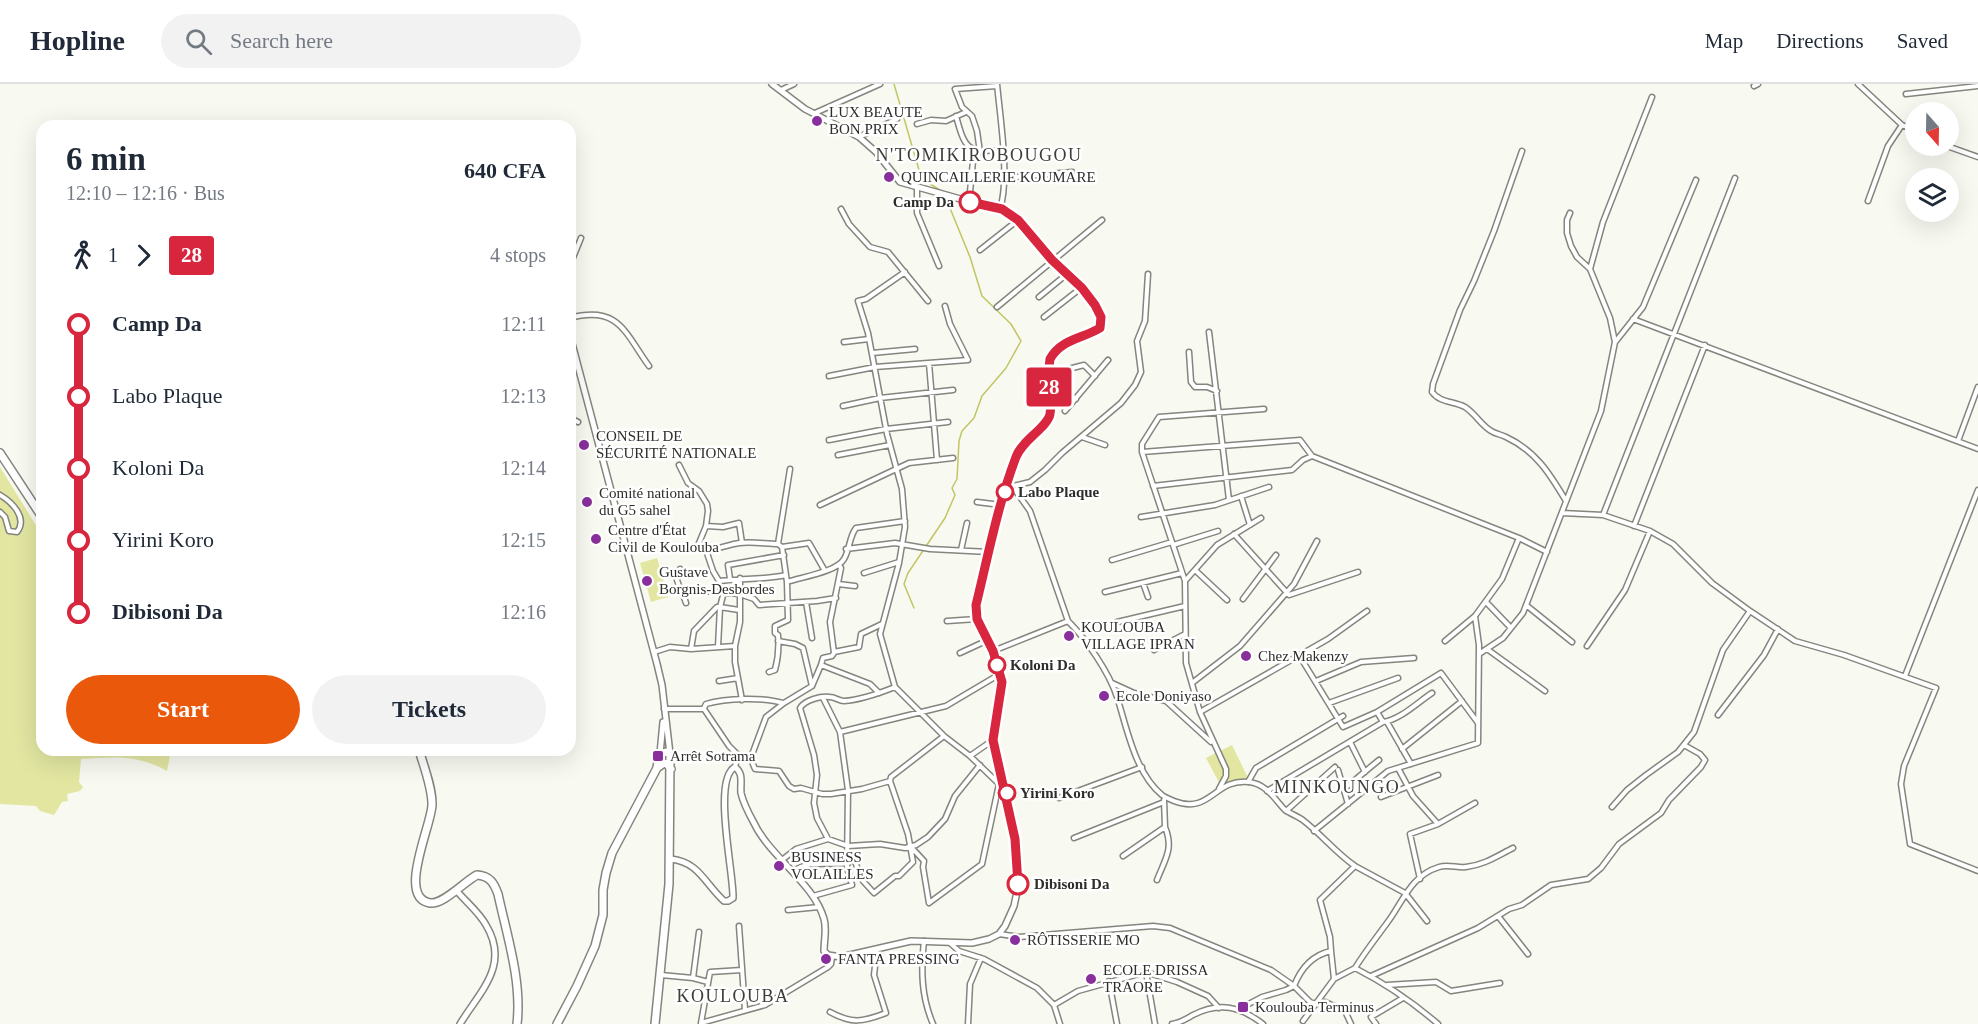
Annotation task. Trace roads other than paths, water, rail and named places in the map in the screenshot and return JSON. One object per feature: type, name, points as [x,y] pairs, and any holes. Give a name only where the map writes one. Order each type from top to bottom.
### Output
[{"type":"highway","points":[[0,453],[36,508]]},
{"type":"highway","points":[[557,1024],[595,946],[603,915],[606,873],[612,853],[657,768],[660,754],[666,752],[670,754],[671,769],[671,859],[655,1024]]},
{"type":"highway","points":[[421,756],[431,795],[432,808],[418,855],[416,872],[418,892],[425,901],[433,903],[443,900],[477,875],[486,877],[495,886],[517,988],[518,1024]]},
{"type":"highway","points":[[657,768],[664,763],[671,769]]},
{"type":"street","points":[[735,767],[741,775],[741,793],[765,842],[793,872],[819,907],[826,927],[824,951],[828,956],[911,941],[972,943],[999,934],[1014,906],[1018,887],[1015,839],[993,740],[1001,692],[1000,674],[993,651],[977,619],[976,605],[1008,480],[1022,446],[1048,420],[1050,414],[1050,359],[1060,346],[1092,333],[1100,328],[1102,323],[1099,312],[1082,288],[1052,260],[1010,213],[900,182],[876,152],[859,137],[813,114],[772,84]]},
{"type":"street","points":[[781,90],[794,84]]},
{"type":"street","points":[[813,114],[880,84]]},
{"type":"street","points":[[1858,84],[1905,126]]},
{"type":"street","points":[[969,202],[972,161],[978,151],[972,116],[966,112],[958,99],[956,89],[997,85],[1004,178],[1003,200],[1000,209]]},
{"type":"street","points":[[1906,94],[1978,86]]},
{"type":"street","points":[[1590,269],[1603,222],[1652,97]]},
{"type":"street","points":[[916,124],[931,120],[946,121],[966,112]]},
{"type":"street","points":[[956,116],[963,141],[978,151],[1002,150]]},
{"type":"street","points":[[859,137],[897,119]]},
{"type":"street","points":[[1868,201],[1888,146],[1902,125]]},
{"type":"street","points":[[1959,150],[1978,157]]},
{"type":"street","points":[[1522,151],[1494,231],[1460,310],[1432,392],[1439,399],[1462,405],[1474,413],[1492,432],[1525,447],[1547,468],[1567,502]]},
{"type":"street","points":[[1004,178],[1072,172]]},
{"type":"street","points":[[1603,515],[1735,178]]},
{"type":"street","points":[[1615,342],[1642,307],[1696,180]]},
{"type":"street","points":[[917,187],[917,213],[939,266]]},
{"type":"street","points":[[841,209],[849,224],[870,247],[888,252],[928,301]]},
{"type":"street","points":[[1479,654],[1503,638],[1523,612],[1601,411],[1615,342],[1610,318],[1590,269],[1577,257],[1571,246],[1567,233],[1567,220],[1570,213]]},
{"type":"street","points":[[980,250],[1018,220]]},
{"type":"street","points":[[997,308],[1102,220]]},
{"type":"street","points":[[576,250],[581,238]]},
{"type":"street","points":[[904,272],[866,299],[858,300],[869,339],[886,429],[902,489],[904,521],[902,544],[880,634],[895,687],[944,736],[970,756],[999,784],[982,864],[929,903],[924,861],[911,847]]},
{"type":"street","points":[[1039,297],[1067,274]]},
{"type":"street","points":[[1013,486],[1030,482],[1045,470],[1121,403],[1135,385],[1141,372],[1137,340],[1145,321],[1148,274]]},
{"type":"street","points":[[1044,317],[1082,288]]},
{"type":"street","points":[[829,376],[875,367],[968,360],[950,324],[945,306]]},
{"type":"street","points":[[576,317],[597,315],[612,319],[625,329],[649,366]]},
{"type":"street","points":[[1633,319],[1978,449]]},
{"type":"street","points":[[1209,332],[1228,500]]},
{"type":"street","points":[[844,342],[869,339]]},
{"type":"street","points":[[1634,526],[1705,345]]},
{"type":"street","points":[[872,353],[915,349]]},
{"type":"street","points":[[1189,352],[1191,382],[1195,387],[1207,387],[1217,391]]},
{"type":"street","points":[[576,359],[654,652],[662,686],[670,754]]},
{"type":"street","points":[[1065,411],[1108,360]]},
{"type":"street","points":[[929,363],[937,459]]},
{"type":"street","points":[[1049,374],[1084,365],[1095,376]]},
{"type":"street","points":[[1049,383],[1076,399]]},
{"type":"street","points":[[1958,441],[1978,387]]},
{"type":"street","points":[[843,406],[880,398],[953,390]]},
{"type":"street","points":[[1218,790],[1226,776],[1226,769],[1200,712],[1186,663],[1185,581],[1142,453],[1142,444],[1159,417],[1264,409]]},
{"type":"street","points":[[829,440],[886,429],[948,422]]},
{"type":"street","points":[[1081,437],[1105,445]]},
{"type":"street","points":[[1142,453],[1300,440],[1312,456],[1519,538],[1547,552]]},
{"type":"street","points":[[838,455],[890,445]]},
{"type":"street","points":[[1153,486],[1292,471],[1303,460],[1312,456]]},
{"type":"street","points":[[820,505],[909,463],[953,458]]},
{"type":"street","points":[[679,465],[688,483],[704,498],[708,512],[706,526],[699,543],[701,548],[706,550],[742,543],[780,546],[809,543],[825,571]]},
{"type":"street","points":[[769,672],[776,667],[778,635],[775,633],[775,626],[788,620],[787,582],[784,555],[780,546],[790,470]]},
{"type":"street","points":[[1008,480],[1030,511],[1068,621],[1080,633],[1111,683],[1117,696],[1129,740],[1151,784],[1164,799],[1197,805],[1227,785],[1248,782],[1262,785],[1286,811],[1303,820],[1338,854],[1355,866],[1405,893],[1427,921]]},
{"type":"street","points":[[1141,517],[1215,505],[1269,487]]},
{"type":"street","points":[[1905,676],[1978,490]]},
{"type":"street","points":[[0,495],[10,501],[18,512],[21,524],[17,532],[9,531],[5,517],[0,512]]},
{"type":"street","points":[[1241,496],[1250,525]]},
{"type":"street","points":[[977,502],[1001,505]]},
{"type":"street","points":[[1562,513],[1603,515],[1650,531],[1673,544],[1712,583],[1795,641],[1936,688],[1904,766],[1901,784],[1910,844],[1978,871]]},
{"type":"street","points":[[1185,581],[1217,545],[1261,518]]},
{"type":"street","points":[[787,582],[839,565],[845,557],[846,549],[856,528],[904,521]]},
{"type":"street","points":[[706,526],[723,527],[739,523],[742,543]]},
{"type":"street","points":[[962,550],[967,523]]},
{"type":"street","points":[[1112,560],[1218,531]]},
{"type":"street","points":[[1587,646],[1625,590],[1650,531]]},
{"type":"street","points":[[1234,534],[1289,595],[1358,572]]},
{"type":"street","points":[[1445,641],[1475,616],[1486,602],[1502,579],[1519,538]]},
{"type":"street","points":[[1192,683],[1240,645],[1294,584],[1317,541]]},
{"type":"street","points":[[846,549],[877,544],[902,544],[924,549],[989,552]]},
{"type":"street","points":[[706,550],[719,581],[740,578],[765,579],[786,575]]},
{"type":"street","points":[[730,579],[728,565],[784,555]]},
{"type":"street","points":[[1243,599],[1276,555]]},
{"type":"street","points":[[864,573],[899,562]]},
{"type":"street","points":[[834,652],[830,622],[841,568],[839,565]]},
{"type":"street","points":[[680,569],[677,580],[686,603]]},
{"type":"street","points":[[1195,570],[1227,600]]},
{"type":"street","points":[[1105,592],[1182,573]]},
{"type":"street","points":[[740,578],[739,633],[735,646],[742,700]]},
{"type":"street","points":[[1143,583],[1148,597]]},
{"type":"street","points":[[838,584],[855,586]]},
{"type":"street","points":[[681,589],[740,594],[754,599],[759,605],[836,598]]},
{"type":"street","points":[[718,647],[720,607],[724,592]]},
{"type":"street","points":[[806,602],[812,638]]},
{"type":"street","points":[[1486,602],[1511,628]]},
{"type":"street","points":[[1526,605],[1572,642]]},
{"type":"street","points":[[1117,622],[1185,606]]},
{"type":"street","points":[[691,649],[694,631],[717,607],[739,610]]},
{"type":"street","points":[[1200,712],[1328,639],[1367,611]]},
{"type":"street","points":[[1612,807],[1627,790],[1678,752],[1694,732],[1723,650],[1750,611]]},
{"type":"street","points":[[1314,831],[1389,771],[1478,743],[1479,654],[1475,616]]},
{"type":"street","points":[[947,621],[977,619]]},
{"type":"street","points":[[993,651],[1068,621]]},
{"type":"street","points":[[750,757],[766,717],[812,686],[822,660],[832,656],[834,652],[859,647],[861,634],[883,624]]},
{"type":"street","points":[[1718,715],[1764,655],[1778,629]]},
{"type":"street","points":[[1154,650],[1186,634]]},
{"type":"street","points":[[960,652],[988,640]]},
{"type":"street","points":[[778,641],[803,648],[812,686]]},
{"type":"street","points":[[654,652],[670,647],[691,649],[735,646]]},
{"type":"street","points":[[1487,649],[1545,691]]},
{"type":"street","points":[[1299,655],[1329,703],[1341,717],[1343,727],[1377,712],[1441,673],[1478,723]]},
{"type":"street","points":[[1316,681],[1361,662],[1414,658]]},
{"type":"street","points":[[821,665],[870,684],[879,693]]},
{"type":"street","points":[[840,732],[946,706],[1000,674]]},
{"type":"street","points":[[719,681],[738,678]]},
{"type":"street","points":[[1329,703],[1398,678]]},
{"type":"street","points":[[1111,683],[1134,693],[1166,701],[1214,744]]},
{"type":"street","points":[[828,839],[817,818],[814,803],[816,775],[814,755],[800,708],[802,703],[830,697],[842,701],[895,687]]},
{"type":"street","points":[[1267,791],[1432,693]]},
{"type":"street","points":[[812,897],[852,885],[848,863],[848,790],[840,732],[822,698]]},
{"type":"street","points":[[664,712],[704,708],[706,704],[716,701],[765,699],[784,703]]},
{"type":"street","points":[[1402,748],[1462,701]]},
{"type":"street","points":[[704,708],[729,746],[738,755],[750,757]]},
{"type":"street","points":[[660,754],[664,712]]},
{"type":"street","points":[[1377,712],[1411,764]]},
{"type":"street","points":[[1248,782],[1257,768],[1341,717]]},
{"type":"street","points":[[848,855],[855,862],[863,881],[874,893],[895,876],[899,876],[913,862],[911,847],[890,781],[891,777],[944,736]]},
{"type":"street","points":[[970,756],[993,740]]},
{"type":"street","points":[[1350,742],[1365,772]]},
{"type":"street","points":[[1371,976],[1458,938],[1509,909],[1522,905],[1551,885],[1588,879],[1601,868],[1619,844],[1661,813],[1669,800],[1701,767],[1705,760],[1700,754],[1684,745]]},
{"type":"street","points":[[671,859],[683,860],[691,865],[724,901],[733,898],[725,795],[728,775],[735,767],[738,755]]},
{"type":"street","points":[[750,757],[755,769],[779,771],[789,786],[794,789],[814,790],[822,794],[890,781]]},
{"type":"street","points":[[1344,789],[1379,760]]},
{"type":"street","points":[[782,860],[796,849],[828,839],[848,846],[880,844],[911,847],[928,837],[945,819],[955,796],[980,765]]},
{"type":"street","points":[[1059,798],[1142,766]]},
{"type":"street","points":[[1286,811],[1337,768],[1348,804]]},
{"type":"street","points":[[1398,768],[1413,796],[1438,824]]},
{"type":"street","points":[[1381,797],[1438,775]]},
{"type":"street","points":[[1157,880],[1170,847],[1170,839],[1165,826],[1164,799]]},
{"type":"street","points":[[1074,838],[1164,799]]},
{"type":"street","points":[[1420,879],[1410,834],[1438,824],[1475,803]]},
{"type":"street","points":[[1123,856],[1165,826]]},
{"type":"street","points":[[1303,1021],[1334,979],[1355,968],[1389,921],[1405,893],[1420,879],[1437,868],[1465,867],[1485,863],[1513,848]]},
{"type":"street","points":[[793,872],[809,863],[848,863]]},
{"type":"street","points":[[1334,979],[1330,937],[1320,900],[1355,866]]},
{"type":"street","points":[[456,890],[486,924],[496,946],[493,972],[460,1024]]},
{"type":"street","points":[[788,910],[819,907]]},
{"type":"street","points":[[1498,916],[1528,954]]},
{"type":"street","points":[[740,926],[745,1010]]},
{"type":"street","points":[[999,934],[1019,937],[1154,926],[1170,928],[1271,970],[1294,986],[1310,1002],[1316,1004],[1325,1002],[1338,1006],[1345,1011],[1351,1024]]},
{"type":"street","points":[[693,978],[699,932]]},
{"type":"street","points":[[924,941],[922,980],[924,998],[933,1024]]},
{"type":"street","points":[[949,942],[959,951],[981,958],[1037,988],[1054,1005],[1060,1023],[1053,1024]]},
{"type":"street","points":[[830,1012],[848,1022],[862,1023],[886,1013],[874,975],[877,948]]},
{"type":"street","points":[[1239,1009],[1262,997],[1294,986],[1309,962],[1331,951]]},
{"type":"street","points":[[701,1024],[765,1005],[828,967],[832,957]]},
{"type":"street","points":[[968,1024],[970,984],[981,958]]},
{"type":"street","points":[[1355,968],[1425,1012],[1438,1024]]},
{"type":"street","points":[[701,1024],[708,974],[712,971],[742,970]]},
{"type":"street","points":[[1054,1005],[1077,991],[1146,972],[1177,982],[1208,996],[1219,1008]]},
{"type":"street","points":[[1146,972],[1155,1024]]},
{"type":"street","points":[[661,975],[708,982]]},
{"type":"street","points":[[1109,981],[1117,1024]]},
{"type":"street","points":[[1385,986],[1436,982],[1451,991],[1500,983]]},
{"type":"street","points":[[1376,1024],[1371,1017],[1403,998]]},
{"type":"street","points":[[1172,1024],[1187,1022],[1194,1014],[1226,1006],[1239,1009],[1263,1024]]},
{"type":"street","points":[[701,1024],[706,1024]]},
{"type":"waterway","points":[[894,84],[919,170],[927,182],[943,192]]},
{"type":"waterway","points":[[914,608],[904,584],[908,573],[945,518],[955,495],[952,488],[957,479],[959,441],[962,431],[974,418],[982,396],[1006,368],[1021,341],[1011,324],[982,296],[970,257],[945,196]]},
{"type":"place","name":"LUX BEAUTE BON PRIX","points":[[817,121]]},
{"type":"place","name":"QUINCAILLERIE KOUMARE","points":[[889,177]]},
{"type":"place","name":"Camp Da","points":[[970,202]]},
{"type":"place","name":"CONSEIL DE SÉCURITÉ NATIONALE","points":[[584,445]]},
{"type":"place","name":"Labo Plaque","points":[[1005,492]]},
{"type":"place","name":"Comité national du G5 sahel","points":[[587,502]]},
{"type":"place","name":"Centre d'État Civil de Koulouba","points":[[596,539]]},
{"type":"place","name":"Gustave Borgnis-Desbordes","points":[[647,581]]},
{"type":"place","name":"KOULOUBA VILLAGE IPRAN","points":[[1069,636]]},
{"type":"place","name":"Chez Makenzy","points":[[1246,656]]},
{"type":"place","name":"Koloni Da","points":[[997,665]]},
{"type":"place","name":"Ecole Doniyaso","points":[[1104,696]]},
{"type":"place","name":"Arrêt Sotrama","points":[[658,756]]},
{"type":"place","name":"Yirini Koro","points":[[1007,793]]},
{"type":"place","name":"BUSINESS VOLAILLES","points":[[779,866]]},
{"type":"place","name":"Dibisoni Da","points":[[1018,884]]},
{"type":"place","name":"RÔTISSERIE MO","points":[[1015,940]]},
{"type":"place","name":"FANTA PRESSING","points":[[826,959]]},
{"type":"place","name":"ECOLE DRISSA TRAORE","points":[[1091,979]]},
{"type":"place","name":"Koulouba Terminus","points":[[1243,1007]]},
{"type":"district","name":"N'TOMIKIROBOUGOU","points":[[979,155]]},
{"type":"district","name":"MINKOUNGO","points":[[1337,787]]},
{"type":"district","name":"KOULOUBA","points":[[733,996]]}]
